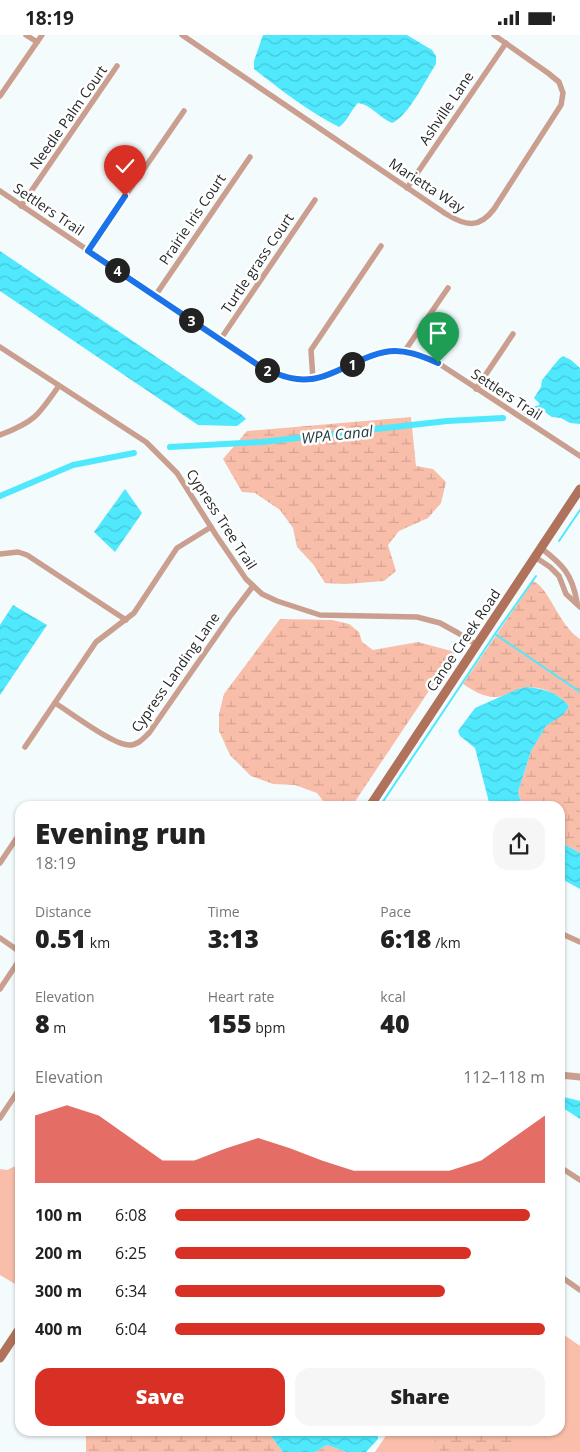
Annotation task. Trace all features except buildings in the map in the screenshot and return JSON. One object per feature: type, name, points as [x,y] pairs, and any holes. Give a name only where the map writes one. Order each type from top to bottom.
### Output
[{"type":"main road","name":"Canoe Creek Road","points":[[373,801],[580,489]]},
{"type":"main road","points":[[0,1357],[15,1335]]},
{"type":"street","points":[[26,35],[37,42]]},
{"type":"street","points":[[0,97],[42,35]]},
{"type":"street","name":"Marietta Way","points":[[182,35],[407,188],[458,221],[470,225],[488,218],[561,105],[564,93],[559,82],[494,35]]},
{"type":"street","name":"Ashville Lane","points":[[407,188],[506,43]]},
{"type":"street","name":"Needle Palm Court","points":[[21,206],[118,67]]},
{"type":"street","points":[[88,251],[184,111]]},
{"type":"street","name":"Prairie Iris Court","points":[[155,296],[250,157]]},
{"type":"street","name":"Settlers Trail","points":[[0,191],[261,367],[298,380],[313,379],[330,374],[371,355],[387,351],[419,355],[438,363],[580,456]]},
{"type":"street","name":"Turtle grass Court","points":[[220,340],[315,200]]},
{"type":"street","points":[[313,379],[311,350],[382,246]]},
{"type":"street","points":[[404,352],[448,288]]},
{"type":"street","points":[[476,389],[513,334]]},
{"type":"street","name":"Cypress Tree Trail","points":[[0,347],[58,387],[146,442],[177,473],[246,579],[262,594],[320,615],[417,617],[440,623],[477,645]]},
{"type":"street","points":[[0,435],[23,426],[36,416],[42,411],[58,387]]},
{"type":"street","points":[[25,747],[96,642],[134,613],[177,548],[211,527]]},
{"type":"street","points":[[541,548],[565,569],[575,589],[578,604]]},
{"type":"street","points":[[0,554],[18,552],[27,555],[126,620]]},
{"type":"street","points":[[535,557],[559,576],[566,594],[578,604]]},
{"type":"street","name":"Cypress Landing Lane","points":[[54,703],[107,737],[122,744],[131,745],[140,742],[149,733],[253,586]]},
{"type":"street","points":[[0,863],[15,840]]},
{"type":"street","points":[[565,935],[580,942]]},
{"type":"street","points":[[0,939],[15,949]]},
{"type":"street","points":[[0,989],[15,966]]},
{"type":"street","points":[[565,1076],[580,1077]]},
{"type":"street","points":[[0,1118],[15,1097]]},
{"type":"street","points":[[565,1170],[580,1180]]},
{"type":"street","points":[[565,1280],[580,1290]]},
{"type":"green space","points":[[411,417],[416,466],[433,469],[446,482],[441,503],[428,518],[399,531],[388,545],[396,571],[384,581],[345,584],[325,583],[313,564],[297,547],[293,528],[280,510],[255,493],[242,492],[223,459],[247,431]]},
{"type":"green space","points":[[533,581],[539,585],[566,625],[580,639],[580,853],[565,845],[565,801],[521,801],[518,792],[531,751],[546,726],[569,706],[558,696],[538,688],[524,688],[503,696],[491,697],[474,691],[463,684]]},
{"type":"green space","points":[[280,619],[332,620],[349,624],[359,632],[362,642],[373,650],[418,642],[455,652],[355,801],[323,801],[317,793],[295,785],[273,784],[251,776],[230,755],[219,731],[219,714],[224,694]]},
{"type":"green space","points":[[15,1166],[15,1284],[0,1275],[0,1169],[7,1170]]},
{"type":"green space","points":[[565,1336],[580,1346],[580,1452],[375,1452],[386,1436],[565,1436]]},
{"type":"green space","points":[[86,1436],[271,1436],[283,1452],[86,1452]]},
{"type":"green space","points":[[435,1436],[518,1436],[511,1452],[441,1452],[434,1440]]},
{"type":"green space","points":[[327,1445],[347,1452],[315,1452]]},
{"type":"water","points":[[263,35],[407,35],[432,50],[436,56],[436,64],[410,106],[392,123],[367,106],[358,103],[345,122],[339,127],[306,108],[254,69],[254,61]]},
{"type":"water","points":[[0,251],[246,419],[237,426],[198,425],[0,291]]},
{"type":"water","points":[[563,356],[580,368],[580,424],[552,417],[538,407],[540,404],[534,398],[541,387],[542,380]]},
{"type":"water","points":[[125,489],[142,513],[115,552],[94,532]]},
{"type":"water","points":[[13,605],[47,625],[0,695],[0,625]]},
{"type":"water","points":[[527,687],[550,692],[560,697],[569,706],[564,714],[546,726],[531,751],[518,792],[521,801],[489,801],[475,748],[460,736],[458,731],[475,708],[518,689]]},
{"type":"water","points":[[565,845],[580,853],[580,889],[565,881]]},
{"type":"water","points":[[565,1097],[580,1101],[580,1119],[565,1109]]},
{"type":"water","points":[[271,1436],[378,1436],[378,1439],[366,1452],[347,1452],[327,1445],[315,1452],[283,1452]]},
{"type":"waterway","name":"WPA Canal","points":[[526,412],[547,406]]},
{"type":"waterway","name":"WPA Canal","points":[[170,447],[262,442],[447,421],[503,418]]},
{"type":"waterway","name":"WPA Canal","points":[[0,496],[73,465],[134,453]]},
{"type":"waterway","points":[[559,541],[580,510]]},
{"type":"waterway","points":[[536,576],[495,634],[580,692]]},
{"type":"waterway","points":[[383,801],[495,634]]},
{"type":"route","points":[[125,196],[88,251],[261,367],[298,380],[313,379],[330,374],[371,355],[387,351],[419,355],[438,363]]}]
